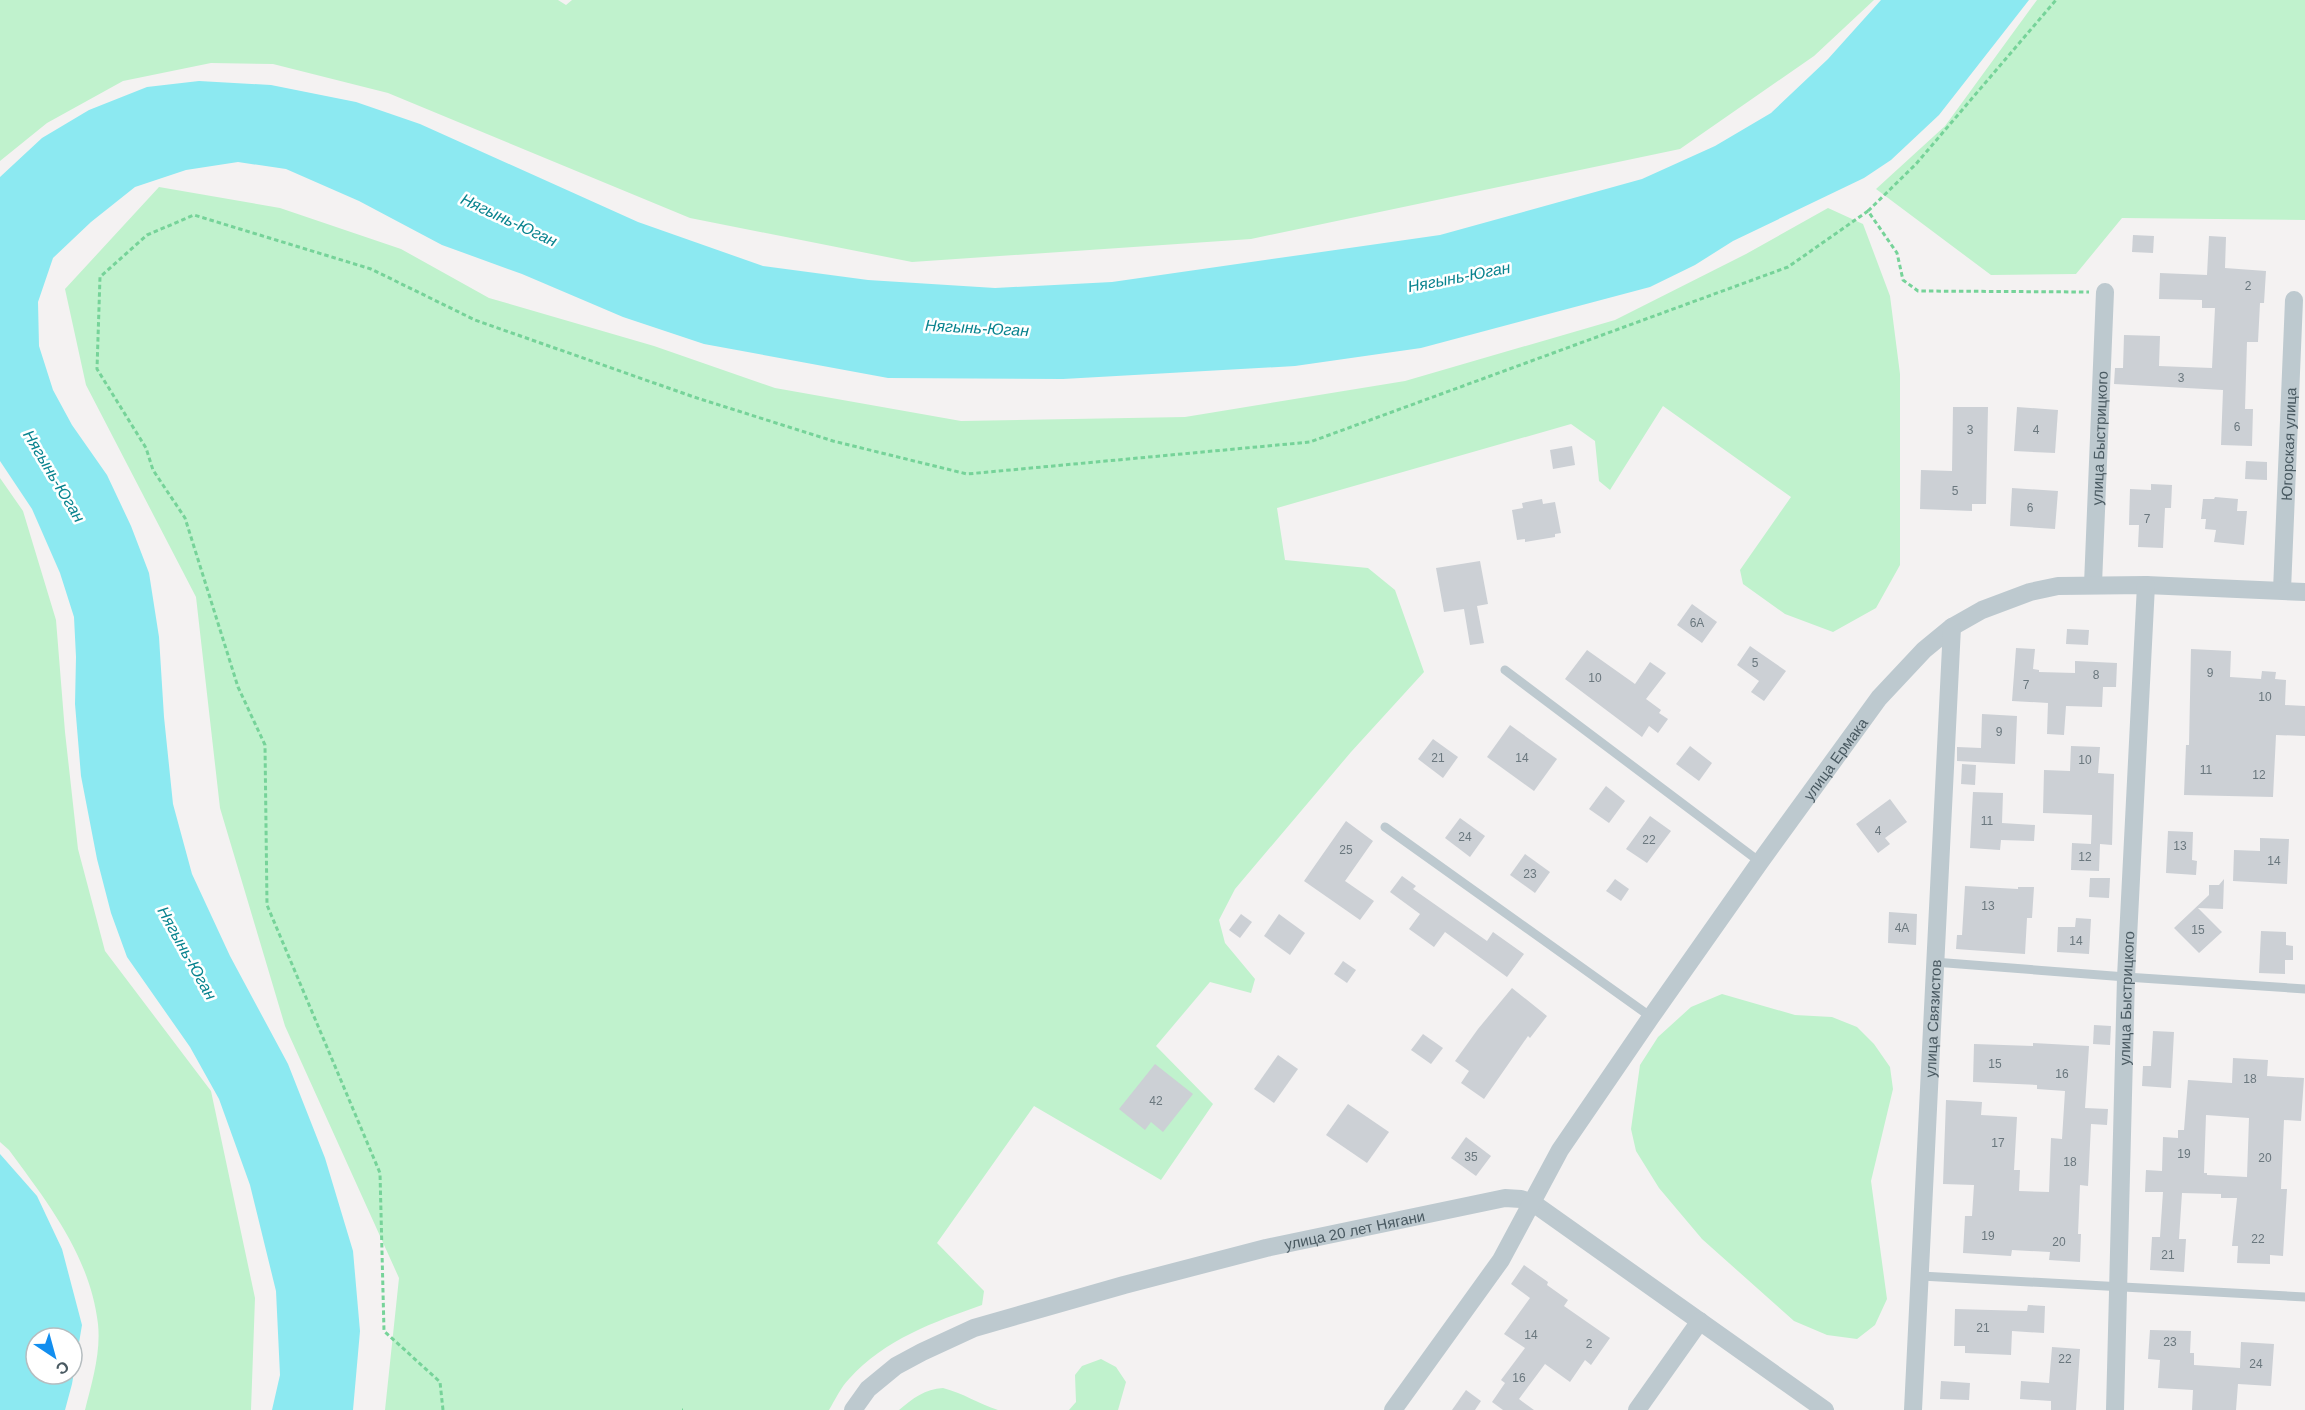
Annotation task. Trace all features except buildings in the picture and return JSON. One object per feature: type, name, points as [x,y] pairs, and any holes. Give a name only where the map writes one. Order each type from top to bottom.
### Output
[{"type":"street","name":"улица Быстрицкого","points":[[2093,584],[2105,292]]},
{"type":"street","name":"Югорская улица","points":[[2282,590],[2294,300]]},
{"type":"street","name":"улица Быстрицкого","points":[[2115,1410],[2120,1286],[2126,977],[2146,585]]},
{"type":"street","name":"улица Ермака","points":[[1393,1410],[1501,1260],[1560,1150],[1651,1017],[1879,698],[1924,650],[1952,627],[1982,610],[2030,592],[2058,586],[2146,585],[2305,592]]},
{"type":"street","name":"улица Связистов","points":[[1913,1410],[1952,627]]},
{"type":"street","name":"улица 20 лет Нягани","points":[[854,1410],[868,1389],[896,1366],[974,1328],[1266,1248],[1505,1198],[1521,1199],[1533,1203],[1825,1410]]},
{"type":"street","points":[[1637,1410],[1700,1321]]},
{"type":"lane","points":[[1505,670],[1760,862]]},
{"type":"lane","points":[[1385,827],[1651,1017]]},
{"type":"lane","points":[[1934,962],[2305,988]]},
{"type":"lane","points":[[1921,1276],[2305,1297]]},
{"type":"path","points":[[443,1410],[440,1382],[384,1331],[380,1173],[267,905],[265,745],[238,687],[185,518],[153,470],[146,448],[97,369],[100,277],[147,235],[194,215],[371,269],[475,320],[694,397],[833,441],[968,474],[1310,442],[1788,267],[1868,211],[1916,164],[2056,0]]},
{"type":"path","points":[[1868,211],[1898,253],[1903,280],[1918,291],[2105,292]]},
{"type":"green space","points":[[0,0],[558,0],[566,5],[572,0],[1874,0],[1814,56],[1680,149],[1251,239],[912,262],[690,218],[388,93],[273,64],[211,63],[123,81],[47,123],[0,161]]},
{"type":"green space","points":[[2037,0],[2305,0],[2305,220],[2122,218],[2076,274],[1991,275],[1876,189],[1945,126]]},
{"type":"green space","points":[[159,187],[280,208],[401,249],[489,298],[654,346],[775,388],[961,421],[1185,417],[1405,381],[1615,320],[1746,254],[1828,208],[1863,224],[1890,296],[1900,374],[1900,565],[1876,608],[1833,632],[1785,614],[1743,584],[1740,570],[1791,497],[1663,406],[1610,490],[1599,481],[1595,441],[1571,424],[1277,508],[1285,560],[1368,568],[1395,590],[1424,672],[1351,752],[1235,889],[1219,920],[1225,943],[1255,979],[1251,993],[1210,982],[1156,1046],[1213,1104],[1161,1180],[1034,1106],[937,1243],[984,1291],[982,1305],[928,1325],[894,1342],[863,1365],[846,1382],[829,1410],[385,1410],[399,1278],[285,1026],[220,808],[196,597],[86,385],[65,289]]},
{"type":"green space","points":[[0,478],[23,511],[56,620],[78,849],[105,951],[211,1091],[255,1298],[251,1410],[85,1410],[95,1367],[99,1335],[93,1299],[86,1276],[77,1253],[52,1210],[9,1150],[0,1142]]},
{"type":"green space","points":[[1722,994],[1795,1015],[1832,1017],[1857,1027],[1874,1044],[1890,1067],[1893,1089],[1871,1181],[1887,1299],[1875,1325],[1857,1339],[1827,1335],[1794,1321],[1702,1239],[1659,1188],[1636,1151],[1631,1129],[1640,1065],[1658,1037],[1691,1007]]},
{"type":"green space","points":[[1101,1359],[1116,1367],[1126,1382],[1118,1410],[1069,1410],[1076,1402],[1075,1375],[1082,1366]]},
{"type":"green space","points":[[943,1388],[998,1410],[899,1410],[930,1390]]},
{"type":"water","name":"Нягынь-Юган","points":[[1881,0],[2029,0],[1939,115],[1891,160],[1864,178],[1733,241],[1695,265],[1650,287],[1421,348],[1295,366],[1063,379],[888,378],[704,344],[623,317],[522,274],[442,245],[359,201],[286,169],[238,162],[186,170],[135,187],[91,222],[53,258],[38,302],[39,346],[53,390],[72,425],[107,475],[131,526],[149,573],[159,637],[173,804],[192,874],[230,956],[288,1064],[325,1158],[353,1251],[360,1331],[353,1410],[272,1410],[280,1375],[276,1291],[250,1185],[219,1099],[190,1047],[127,957],[111,913],[97,859],[81,776],[75,704],[74,617],[60,573],[32,509],[0,461],[0,177],[42,138],[89,110],[147,87],[199,81],[271,85],[356,102],[420,124],[638,222],[763,266],[868,280],[995,288],[1112,282],[1440,235],[1642,179],[1715,146],[1771,113],[1828,59]]},
{"type":"water","points":[[0,1154],[37,1196],[62,1249],[82,1325],[24,1326],[24,1386],[71,1386],[65,1410],[0,1410]]}]
